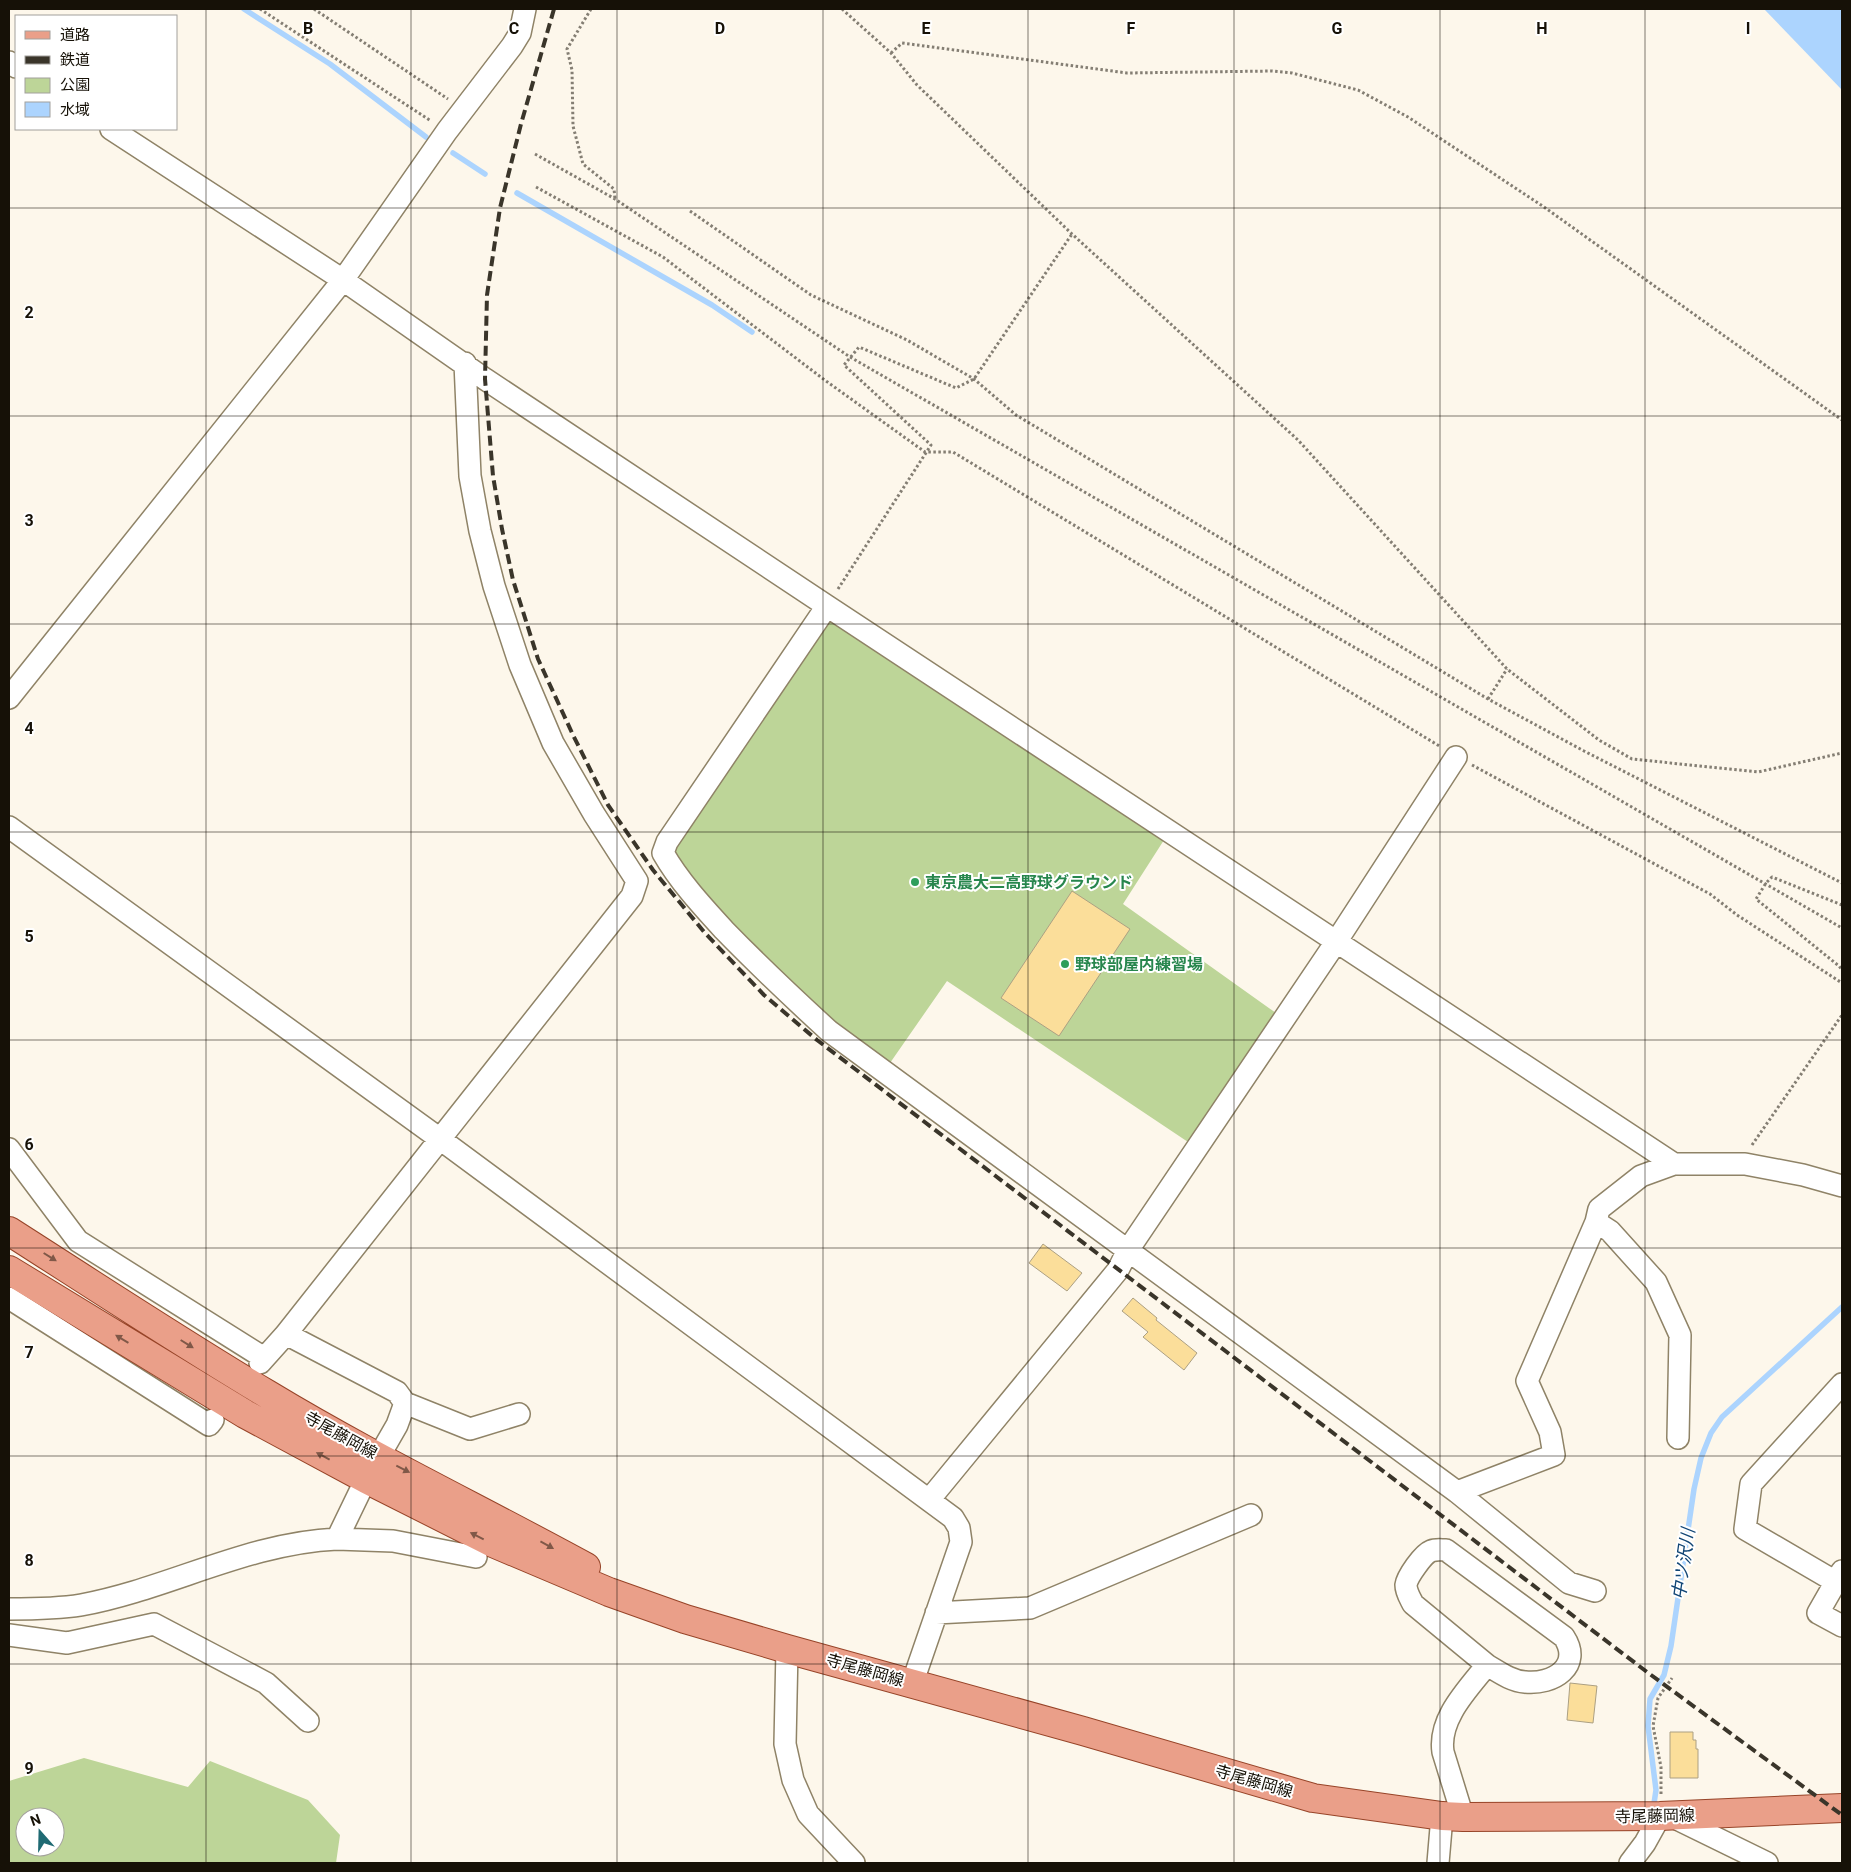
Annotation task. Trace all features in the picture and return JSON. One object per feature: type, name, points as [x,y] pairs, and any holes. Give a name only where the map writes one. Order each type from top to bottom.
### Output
[{"type":"main road","name":"寺尾藤岡線","points":[[9,1231],[268,1395],[372,1468],[501,1547],[569,1577],[685,1619],[1313,1798],[1453,1817],[1629,1817],[1664,1810],[1842,1808]]},
{"type":"main road","name":"寺尾藤岡線","points":[[9,1270],[245,1414],[372,1468]]},
{"type":"street","points":[[9,698],[343,280],[520,33],[526,9]]},
{"type":"street","points":[[113,130],[343,280],[493,384],[827,606],[1674,1164]]},
{"type":"street","points":[[9,1148],[78,1241],[262,1361],[286,1334],[632,896],[637,881],[594,814],[553,743],[520,665],[496,595],[480,531],[470,476],[465,363]]},
{"type":"street","points":[[827,606],[667,842],[662,852],[669,864],[703,907],[760,968],[829,1031],[1458,1492],[1569,1583],[1595,1591]]},
{"type":"street","points":[[929,1500],[1118,1270],[1128,1250],[1336,942],[1456,757]]},
{"type":"street","points":[[9,827],[440,1139],[953,1518],[959,1528],[961,1542],[912,1684]]},
{"type":"street","points":[[1458,1492],[1554,1455],[1550,1432],[1528,1381],[1596,1222],[1599,1209],[1641,1176],[1674,1164],[1744,1164],[1802,1174],[1842,1186]]},
{"type":"street","points":[[1596,1222],[1610,1231],[1656,1282],[1680,1335],[1678,1438]]},
{"type":"street","points":[[9,1298],[209,1425],[213,1420]]},
{"type":"street","points":[[286,1334],[397,1392],[404,1403],[470,1429],[520,1414]]},
{"type":"street","points":[[1842,1384],[1751,1484],[1745,1529],[1839,1577],[1818,1613],[1842,1626]]},
{"type":"street","points":[[336,1539],[372,1468],[402,1416],[404,1403]]},
{"type":"street","points":[[936,1613],[1030,1608],[1251,1515]]},
{"type":"street","points":[[9,1609],[42,1609],[81,1605],[144,1588],[249,1554],[319,1540],[393,1541],[476,1557]]},
{"type":"street","points":[[1446,1550],[1564,1637],[1569,1644],[1571,1653],[1567,1665],[1557,1677],[1544,1682],[1527,1683],[1513,1680],[1487,1665],[1413,1604],[1408,1595],[1406,1585],[1410,1575],[1425,1554],[1431,1551],[1446,1550]]},
{"type":"street","points":[[9,1635],[67,1643],[154,1624],[266,1683],[308,1721]]},
{"type":"street","points":[[787,1649],[784,1702],[785,1744],[793,1780],[808,1814],[843,1849],[854,1863]]},
{"type":"street","points":[[1438,1863],[1453,1817],[1442,1742],[1453,1710],[1487,1665]]},
{"type":"street","points":[[1630,1863],[1645,1843],[1664,1810],[1767,1863]]},
{"type":"path","points":[[260,9],[444,137]]},
{"type":"path","points":[[314,9],[464,109]]},
{"type":"path","points":[[591,9],[567,49],[572,70],[572,126],[583,164],[614,189],[615,199]]},
{"type":"path","points":[[842,9],[891,53],[917,84],[1072,234],[1298,440],[1507,669],[1599,740],[1632,759],[1758,772],[1842,753]]},
{"type":"path","points":[[891,53],[902,43],[1126,73],[1272,71],[1292,73],[1358,90],[1408,117],[1544,207],[1842,420]]},
{"type":"path","points":[[535,154],[615,199],[850,357],[1842,928]]},
{"type":"path","points":[[536,187],[663,257],[826,381],[925,452],[953,452],[1456,757],[1710,894],[1737,915],[1842,983]]},
{"type":"path","points":[[690,211],[812,295],[907,340],[974,379],[1016,414],[1488,699],[1584,751],[1842,883]]},
{"type":"path","points":[[827,606],[931,445],[844,365],[859,347],[956,388],[974,379],[1072,234]]},
{"type":"path","points":[[1488,699],[1507,669]]},
{"type":"path","points":[[1842,905],[1772,877],[1756,899],[1842,970]]},
{"type":"path","points":[[1744,1164],[1752,1145],[1842,1015]]},
{"type":"path","points":[[1664,1810],[1661,1768],[1653,1726],[1658,1698],[1672,1678]]},
{"type":"green space","name":"東京農大二高野球グラウンド","points":[[826,618],[1164,840],[1123,904],[1276,1013],[1191,1144],[947,981],[890,1063],[819,1014],[746,946],[676,861],[672,852]]},
{"type":"green space","points":[[84,1758],[188,1787],[210,1761],[308,1800],[340,1835],[336,1863],[9,1863],[9,1781]]},
{"type":"water","points":[[1764,9],[1842,9],[1842,90]]},
{"type":"building","name":"野球部屋内練習場","points":[[1072,891],[1130,929],[1059,1036],[1001,998]]},
{"type":"building","points":[[1043,1244],[1082,1273],[1067,1291],[1029,1263]]},
{"type":"building","points":[[1133,1298],[1157,1318],[1156,1320],[1197,1353],[1184,1370],[1143,1337],[1148,1332],[1122,1311]]},
{"type":"building","points":[[1570,1683],[1597,1686],[1593,1723],[1567,1720]]},
{"type":"building","points":[[1670,1732],[1693,1732],[1693,1740],[1696,1740],[1696,1749],[1698,1749],[1698,1778],[1670,1778]]},
{"type":"waterway","points":[[244,9],[330,64],[426,137]]},
{"type":"waterway","points":[[453,153],[485,174]]},
{"type":"waterway","points":[[517,193],[712,305],[752,332]]},
{"type":"waterway","name":"中ツ沢川","points":[[1653,1810],[1656,1790],[1648,1726],[1650,1699],[1664,1675],[1671,1646],[1694,1489],[1701,1458],[1711,1433],[1722,1417],[1842,1307]]},
{"type":"railway","points":[[554,9],[521,124],[500,208],[487,295],[485,379],[493,476],[513,580],[538,659],[608,805],[653,870],[705,933],[764,995],[817,1040],[1647,1672],[1842,1815]]},
{"type":"place","name":"東京農大二高野球グラウンド","points":[[915,882]]},
{"type":"place","name":"野球部屋内練習場","points":[[1065,964]]}]
